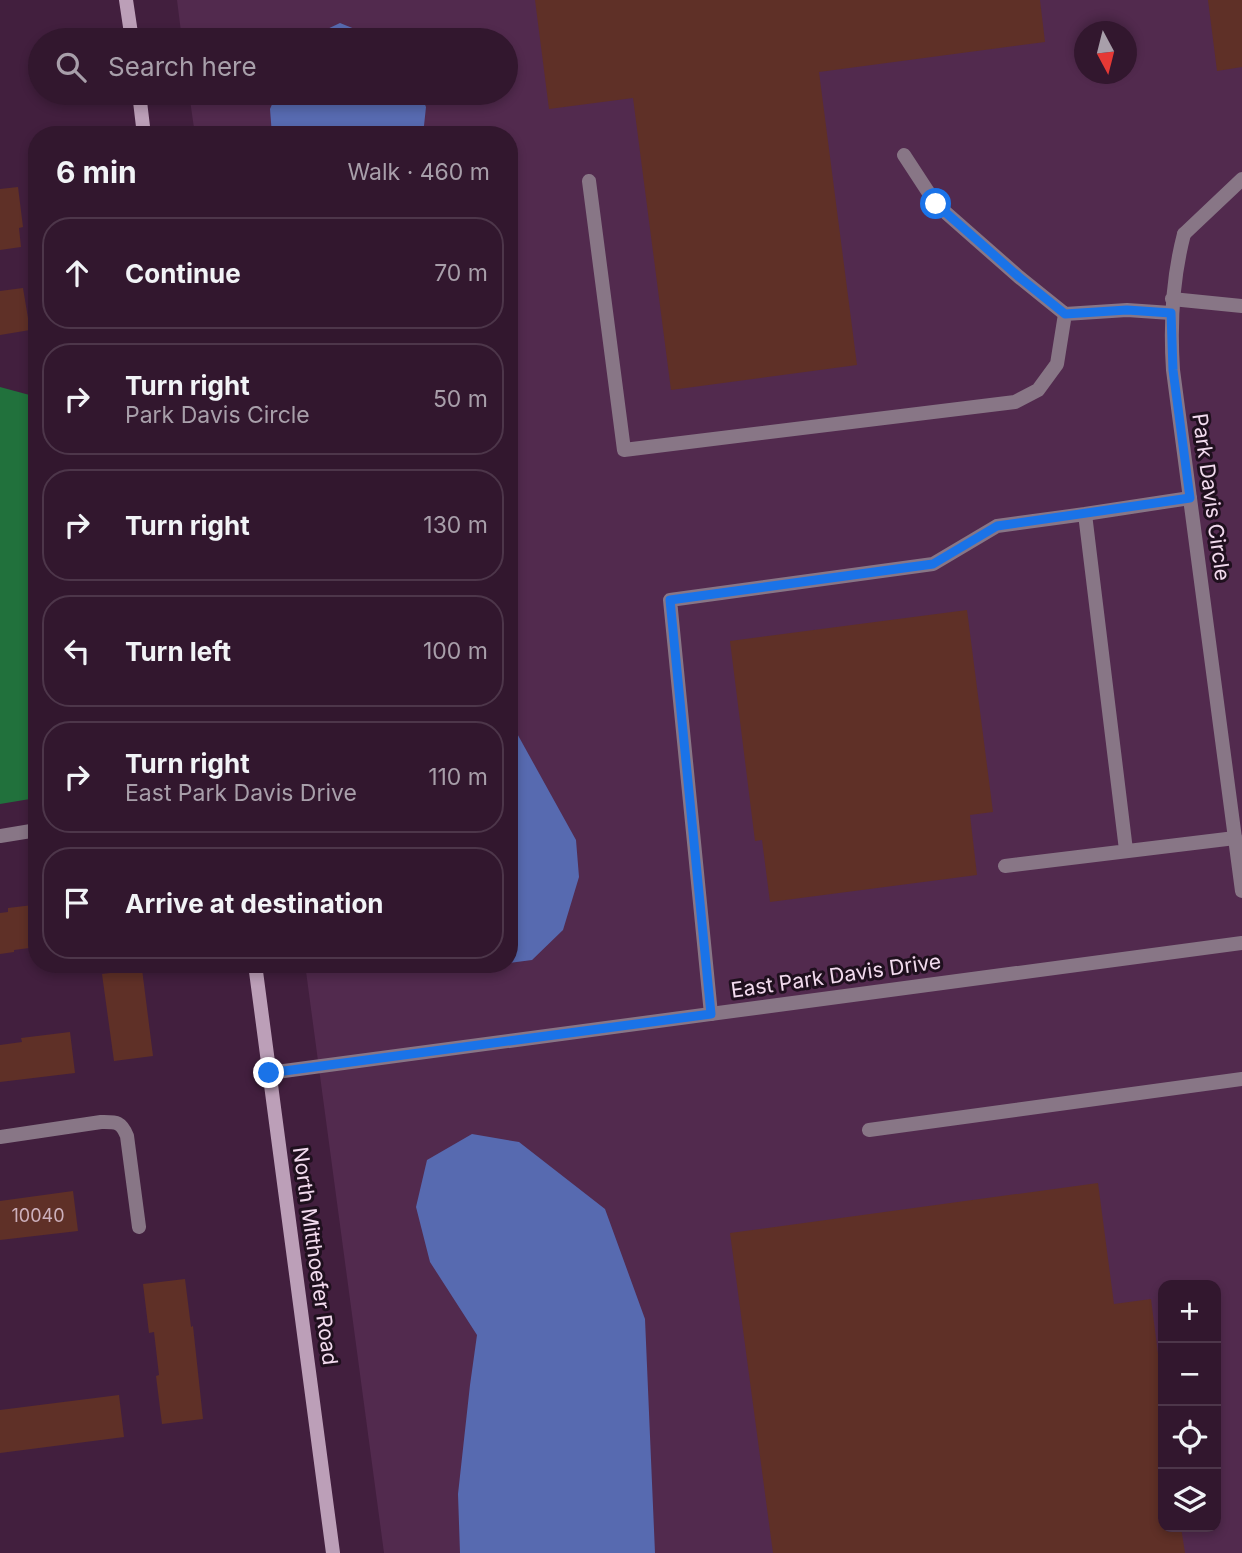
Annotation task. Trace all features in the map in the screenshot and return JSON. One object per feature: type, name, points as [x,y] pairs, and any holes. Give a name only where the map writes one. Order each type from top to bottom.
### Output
[{"type":"main road","points":[[126,0],[130,28]]},
{"type":"main road","points":[[140,105],[143,126]]},
{"type":"main road","name":"North Mitthoefer Road","points":[[256,973],[333,1553]]},
{"type":"street","points":[[904,155],[936,204],[1065,314],[1171,306],[1242,306]]},
{"type":"street","name":"Park Davis Circle","points":[[1242,179],[1184,234],[1176,266],[1171,306],[1173,370],[1242,891]]},
{"type":"street","points":[[589,181],[625,450],[1015,402],[1038,390],[1057,365],[1065,314]]},
{"type":"street","points":[[711,1014],[670,600],[933,564],[997,526],[1190,498]]},
{"type":"street","points":[[1085,514],[1126,850]]},
{"type":"street","points":[[0,836],[28,831]]},
{"type":"street","points":[[1004,866],[1235,838]]},
{"type":"street","name":"East Park Davis Drive","points":[[269,1073],[1242,943]]},
{"type":"street","points":[[869,1130],[1242,1079]]},
{"type":"street","points":[[0,1137],[101,1122],[116,1122],[124,1127],[139,1227]]},
{"type":"shaded area","points":[[177,0],[1242,0],[1242,1553],[384,1553],[306,973],[518,973],[518,126],[194,126],[191,105],[518,105],[518,28],[180,28]]},
{"type":"green space","points":[[0,387],[28,395],[28,799],[0,804]]},
{"type":"water","points":[[340,23],[352,28],[329,28]]},
{"type":"water","points":[[272,105],[426,107],[424,126],[271,126]]},
{"type":"water","points":[[518,735],[576,840],[579,877],[563,930],[532,960],[518,962]]},
{"type":"water","points":[[472,1134],[519,1142],[605,1209],[645,1319],[655,1553],[460,1553],[458,1494],[477,1335],[430,1262],[416,1207],[427,1160]]},
{"type":"building","points":[[535,0],[1040,0],[1045,42],[819,72],[857,365],[671,390],[633,98],[549,109]]},
{"type":"building","points":[[1208,0],[1242,0],[1242,67],[1217,71]]},
{"type":"building","points":[[18,187],[23,227],[19,228],[21,247],[0,250],[0,189]]},
{"type":"building","points":[[23,288],[28,330],[0,335],[0,291]]},
{"type":"building","points":[[967,610],[993,812],[970,815],[977,875],[770,902],[762,840],[755,841],[730,641]]},
{"type":"building","points":[[28,906],[28,948],[0,954],[0,913],[8,912],[8,908]]},
{"type":"building","points":[[143,973],[153,1056],[114,1061],[102,974]]},
{"type":"building","points":[[70,1032],[75,1073],[0,1082],[0,1045],[22,1042],[21,1038]]},
{"type":"building","points":[[1098,1183],[1114,1304],[1151,1299],[1158,1354],[1158,1532],[1182,1532],[1185,1553],[773,1553],[730,1233]]},
{"type":"building","points":[[73,1191],[78,1231],[0,1240],[0,1201]]},
{"type":"building","points":[[185,1279],[203,1419],[162,1424],[154,1332],[149,1333],[143,1284]]},
{"type":"building","points":[[119,1395],[124,1437],[0,1453],[0,1410]]},
{"type":"route","points":[[269,1073],[711,1014],[670,600],[933,564],[997,526],[1190,498],[1173,370],[1171,313],[1127,310],[1065,314],[936,204]]}]
